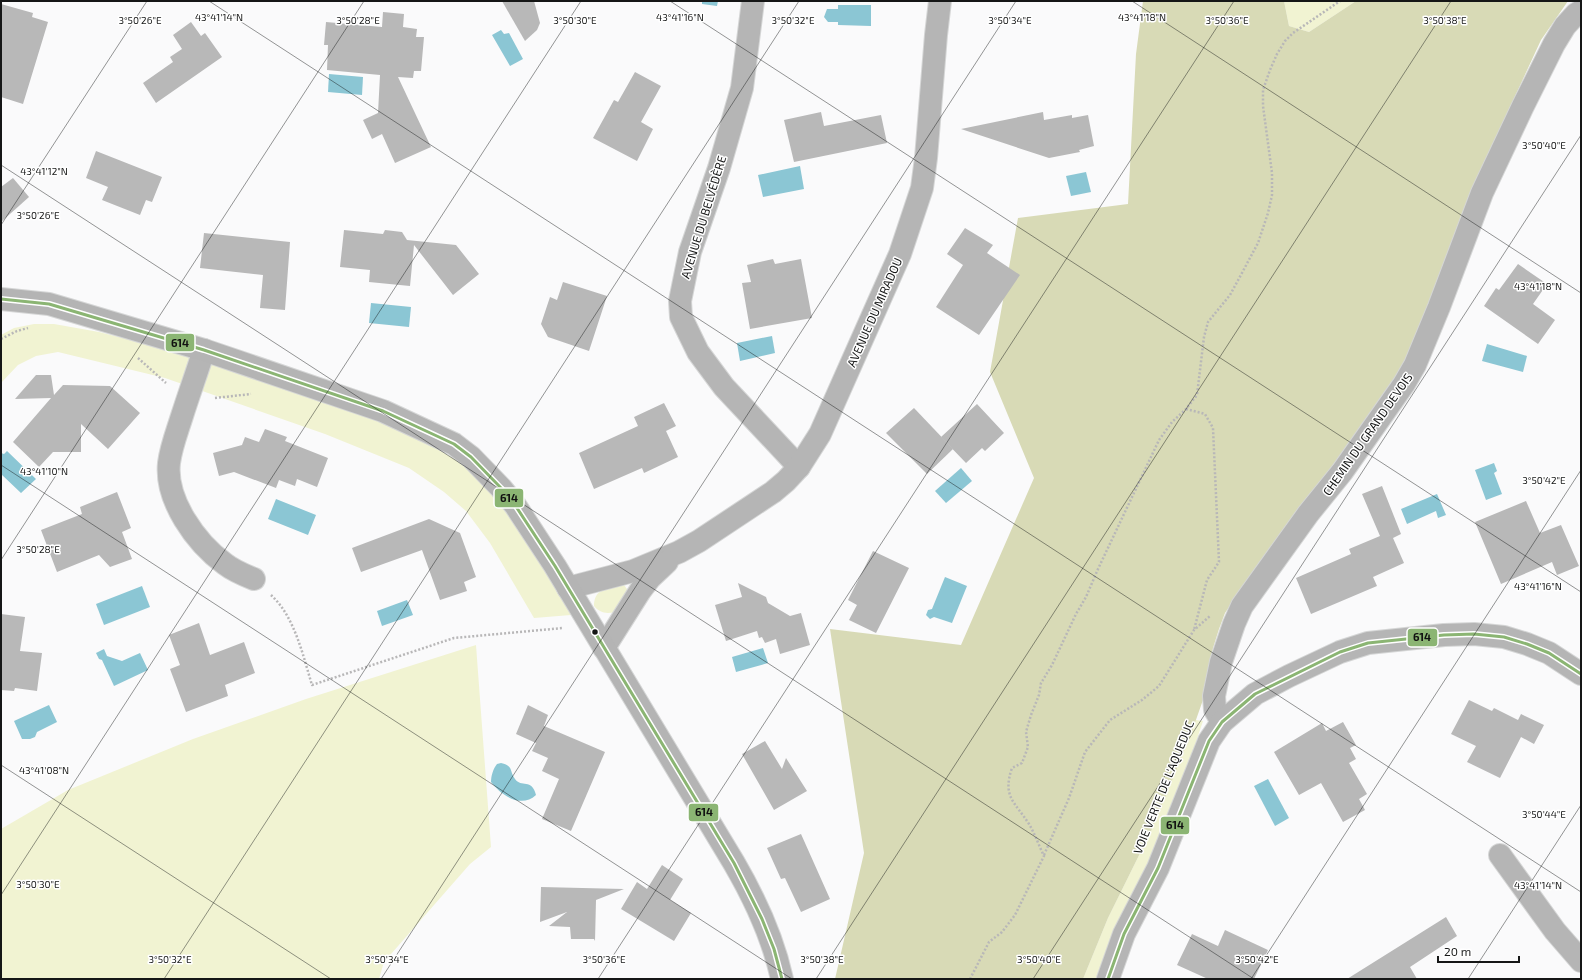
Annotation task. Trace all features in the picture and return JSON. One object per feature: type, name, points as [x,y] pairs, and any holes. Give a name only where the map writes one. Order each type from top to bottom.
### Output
[{"type":"street","name":"AVENUE DU BELVÉDÈRE","points":[[752,1],[742,88],[719,168],[690,252],[683,283],[680,306],[681,317],[698,352],[724,387],[799,467]]},
{"type":"street","name":"AVENUE DU MIRADOU","points":[[568,588],[633,571],[679,552],[699,541],[773,492],[799,467],[823,428],[900,254],[922,188],[940,1]]},
{"type":"street","name":"CHEMIN DU GRAND DEVOIS","points":[[1222,722],[1215,710],[1214,696],[1221,662],[1242,606],[1308,514],[1342,472],[1404,384],[1415,365],[1440,307],[1482,193],[1529,92],[1551,49],[1565,26],[1576,14],[1581,11]]},
{"type":"street","points":[[1,299],[49,304],[204,350],[383,411],[454,444],[471,457],[501,488],[515,506],[568,588],[748,887],[780,967],[782,979]]},
{"type":"street","points":[[204,350],[174,440],[169,464],[171,488],[181,512],[195,535],[224,564],[238,573],[254,580]]},
{"type":"street","name":"AVENUE DU MIRADOU","points":[[604,648],[640,590],[650,578],[679,552]]},
{"type":"street","points":[[1108,979],[1124,934],[1158,868],[1208,741],[1222,722],[1255,694],[1325,659],[1368,642],[1444,635],[1474,634],[1504,637],[1549,653],[1581,674]]},
{"type":"street","points":[[1500,855],[1555,931],[1581,961]]},
{"type":"path","points":[[1044,856],[1030,825],[1011,800],[1007,782],[1012,768],[1022,763],[1028,747],[1026,732],[1030,715],[1039,694],[1041,683],[1052,665],[1076,614],[1086,597],[1159,440],[1172,422],[1198,395],[1204,337],[1208,322],[1230,295],[1258,243],[1272,195],[1272,173],[1263,90],[1277,54],[1285,41],[1293,33],[1340,1]]},
{"type":"path","points":[[1,339],[17,331],[34,327]]},
{"type":"path","points":[[134,354],[176,392],[204,402],[216,397],[253,394]]},
{"type":"path","points":[[1186,409],[1205,414],[1213,428],[1218,533],[1219,562],[1207,580],[1194,630]]},
{"type":"path","points":[[254,580],[276,600],[294,628],[312,685],[454,638],[554,629],[590,624]]},
{"type":"path","points":[[970,979],[989,942],[1002,932],[1015,915],[1044,856],[1069,798],[1085,752],[1110,720],[1142,700],[1159,686],[1194,630],[1213,613],[1242,606]]},
{"type":"green space","points":[[1143,1],[1284,1],[1289,26],[1309,32],[1356,1],[1568,1],[1541,40],[1468,198],[1445,264],[1400,378],[1225,613],[1213,648],[1204,697],[1191,734],[1152,829],[1108,918],[1083,979],[835,979],[864,853],[830,629],[961,645],[1034,478],[990,372],[1018,218],[1128,204],[1136,54]]},
{"type":"green space","points":[[1284,1],[1356,1],[1309,32],[1289,26]]},
{"type":"green space","points":[[34,324],[54,324],[99,332],[182,353],[400,427],[461,463],[494,494],[536,552],[571,615],[534,618],[490,543],[466,511],[444,492],[409,468],[325,434],[165,378],[58,352],[36,356],[18,365],[1,383],[1,335],[14,328]]},
{"type":"green space","points":[[616,584],[624,585],[627,589],[627,593],[615,612],[601,612],[594,606],[596,597],[600,591]]},
{"type":"green space","points":[[476,645],[491,847],[470,864],[384,962],[379,979],[1,979],[1,829],[68,790],[193,739],[306,699]]},
{"type":"green space","points":[[1190,719],[1203,721],[1172,813],[1099,979],[1083,979],[1108,918],[1152,829],[1171,782]]},
{"type":"water","points":[[702,1],[718,1],[717,6],[702,4]]},
{"type":"water","points":[[838,5],[871,5],[871,26],[838,25],[838,22],[828,22],[824,17],[827,9],[838,9]]},
{"type":"water","points":[[501,30],[504,34],[509,33],[523,59],[510,66],[492,35]]},
{"type":"water","points":[[329,74],[363,77],[362,95],[328,92]]},
{"type":"water","points":[[800,166],[804,189],[763,197],[758,175]]},
{"type":"water","points":[[1086,172],[1091,192],[1071,196],[1066,176]]},
{"type":"water","points":[[371,303],[411,307],[409,327],[369,323]]},
{"type":"water","points":[[772,336],[775,353],[740,361],[737,343]]},
{"type":"water","points":[[1487,344],[1527,356],[1523,372],[1482,361]]},
{"type":"water","points":[[7,451],[36,479],[21,493],[1,474],[1,453],[4,454]]},
{"type":"water","points":[[1494,463],[1497,471],[1494,473],[1502,494],[1486,500],[1475,470]]},
{"type":"water","points":[[961,468],[972,481],[946,503],[935,491]]},
{"type":"water","points":[[1437,494],[1446,515],[1438,518],[1436,511],[1407,524],[1401,509]]},
{"type":"water","points":[[276,499],[316,515],[308,535],[268,519]]},
{"type":"water","points":[[945,577],[967,586],[952,623],[934,617],[930,619],[926,615],[928,610],[932,609]]},
{"type":"water","points":[[142,586],[150,607],[104,625],[96,604]]},
{"type":"water","points":[[407,600],[413,615],[382,626],[377,611]]},
{"type":"water","points":[[763,648],[768,663],[736,672],[732,657]]},
{"type":"water","points":[[104,649],[107,656],[122,661],[140,653],[148,670],[114,686],[102,660],[99,659],[96,653]]},
{"type":"water","points":[[49,705],[57,722],[37,732],[35,737],[30,739],[22,739],[14,721]]},
{"type":"water","points":[[501,763],[510,767],[517,782],[532,787],[536,795],[524,801],[512,799],[495,787],[491,782],[492,775],[497,764]]},
{"type":"water","points":[[1268,779],[1289,818],[1275,826],[1254,786]]},
{"type":"building","points":[[502,1],[534,1],[540,23],[537,30],[525,41]]},
{"type":"building","points":[[1,4],[33,13],[32,17],[48,22],[23,104],[1,97]]},
{"type":"building","points":[[383,12],[404,14],[403,27],[417,29],[416,37],[424,37],[421,71],[414,71],[413,78],[398,77],[431,147],[395,163],[382,134],[372,139],[363,120],[378,113],[380,75],[327,70],[328,45],[324,45],[326,22],[382,27]]},
{"type":"building","points":[[191,22],[201,36],[205,33],[222,57],[156,103],[143,83],[173,62],[170,57],[182,49],[173,35]]},
{"type":"building","points":[[635,72],[661,86],[641,122],[653,129],[637,161],[593,138],[614,100],[618,102]]},
{"type":"building","points":[[821,112],[824,126],[881,115],[887,143],[794,162],[784,120]]},
{"type":"building","points":[[1043,112],[1044,120],[1072,115],[1072,118],[1088,115],[1094,146],[1079,150],[1080,152],[1049,158],[961,129]]},
{"type":"building","points":[[96,151],[162,177],[152,202],[146,200],[140,215],[102,200],[108,187],[86,178]]},
{"type":"building","points":[[13,178],[29,197],[1,222],[1,187]]},
{"type":"building","points":[[965,228],[993,245],[987,253],[1020,275],[979,335],[936,307],[963,265],[947,254]]},
{"type":"building","points":[[344,230],[383,234],[385,230],[402,232],[407,240],[456,245],[479,274],[453,295],[414,245],[410,286],[369,282],[370,270],[340,267]]},
{"type":"building","points":[[204,233],[290,242],[285,310],[260,308],[263,275],[200,268]]},
{"type":"building","points":[[773,259],[775,264],[801,259],[812,318],[750,329],[742,283],[751,282],[747,265]]},
{"type":"building","points":[[1518,264],[1547,284],[1533,304],[1555,320],[1538,344],[1484,306],[1496,288],[1499,290]]},
{"type":"building","points":[[563,282],[607,296],[589,351],[548,337],[541,324],[550,297],[557,300]]},
{"type":"building","points":[[36,375],[51,375],[54,395],[63,385],[110,386],[140,413],[108,449],[81,424],[81,452],[53,452],[39,467],[13,442],[51,398],[15,399]]},
{"type":"building","points":[[664,403],[676,426],[666,431],[678,457],[644,473],[642,468],[594,489],[579,453],[638,426],[634,417]]},
{"type":"building","points":[[977,404],[1004,433],[985,451],[982,448],[966,463],[941,437]]},
{"type":"building","points":[[914,408],[953,449],[927,474],[886,433]]},
{"type":"building","points":[[265,429],[287,437],[285,441],[328,458],[317,487],[297,479],[295,486],[279,480],[276,488],[234,472],[219,476],[213,453],[242,445],[245,437],[259,442]]},
{"type":"building","points":[[1382,486],[1401,534],[1393,538],[1404,563],[1373,577],[1377,586],[1311,614],[1296,578],[1351,554],[1349,549],[1380,536],[1362,494]]},
{"type":"building","points":[[117,492],[131,528],[122,532],[132,559],[110,567],[99,555],[57,572],[41,530],[82,514],[80,507]]},
{"type":"building","points":[[1526,501],[1540,533],[1561,525],[1579,566],[1557,575],[1552,562],[1501,584],[1475,522]]},
{"type":"building","points":[[429,519],[460,533],[476,577],[464,582],[467,591],[440,600],[422,550],[361,572],[352,548]]},
{"type":"building","points":[[873,551],[909,568],[876,633],[849,620],[857,605],[848,600]]},
{"type":"building","points":[[738,583],[766,597],[768,603],[790,616],[801,613],[810,645],[780,654],[776,639],[765,643],[762,637],[759,638],[757,631],[726,641],[715,605],[742,597]]},
{"type":"building","points":[[1,614],[25,617],[20,651],[42,653],[37,691],[15,688],[14,691],[1,690]]},
{"type":"building","points":[[199,623],[210,655],[244,642],[255,673],[225,685],[228,696],[186,712],[170,669],[180,665],[169,635]]},
{"type":"building","points":[[1469,700],[1492,711],[1494,708],[1518,720],[1521,714],[1544,725],[1534,744],[1521,737],[1500,778],[1467,762],[1476,746],[1451,734]]},
{"type":"building","points":[[528,705],[548,715],[544,726],[605,752],[571,831],[542,819],[559,779],[542,771],[548,758],[532,751],[536,743],[516,734]]},
{"type":"building","points":[[1343,722],[1356,745],[1350,748],[1356,759],[1349,763],[1367,794],[1359,799],[1365,810],[1343,822],[1321,783],[1299,795],[1274,752],[1322,723],[1326,731]]},
{"type":"building","points":[[765,741],[782,769],[786,758],[807,791],[774,810],[742,754]]},
{"type":"building","points":[[801,834],[830,899],[801,912],[785,878],[781,879],[767,848]]},
{"type":"building","points":[[662,865],[683,879],[670,900],[691,913],[674,941],[621,909],[637,882],[647,889]]},
{"type":"building","points":[[541,887],[624,889],[596,900],[595,941],[594,939],[571,939],[570,927],[549,926],[567,912],[540,922]]},
{"type":"building","points":[[1446,917],[1457,936],[1410,967],[1417,979],[1347,979]]},
{"type":"building","points":[[1225,930],[1268,950],[1254,979],[1208,979],[1177,965],[1192,934],[1218,946]]},
{"type":"transit line","name":"614","points":[[1,299],[49,304],[204,350],[383,411],[454,444],[471,457],[515,505],[555,566],[734,863],[762,919],[774,949],[782,979]]},
{"type":"transit line","name":"614","points":[[1108,979],[1124,934],[1158,868],[1209,741],[1222,722],[1255,694],[1340,652],[1368,643],[1444,635],[1474,634],[1504,637],[1549,653],[1581,674]]}]
